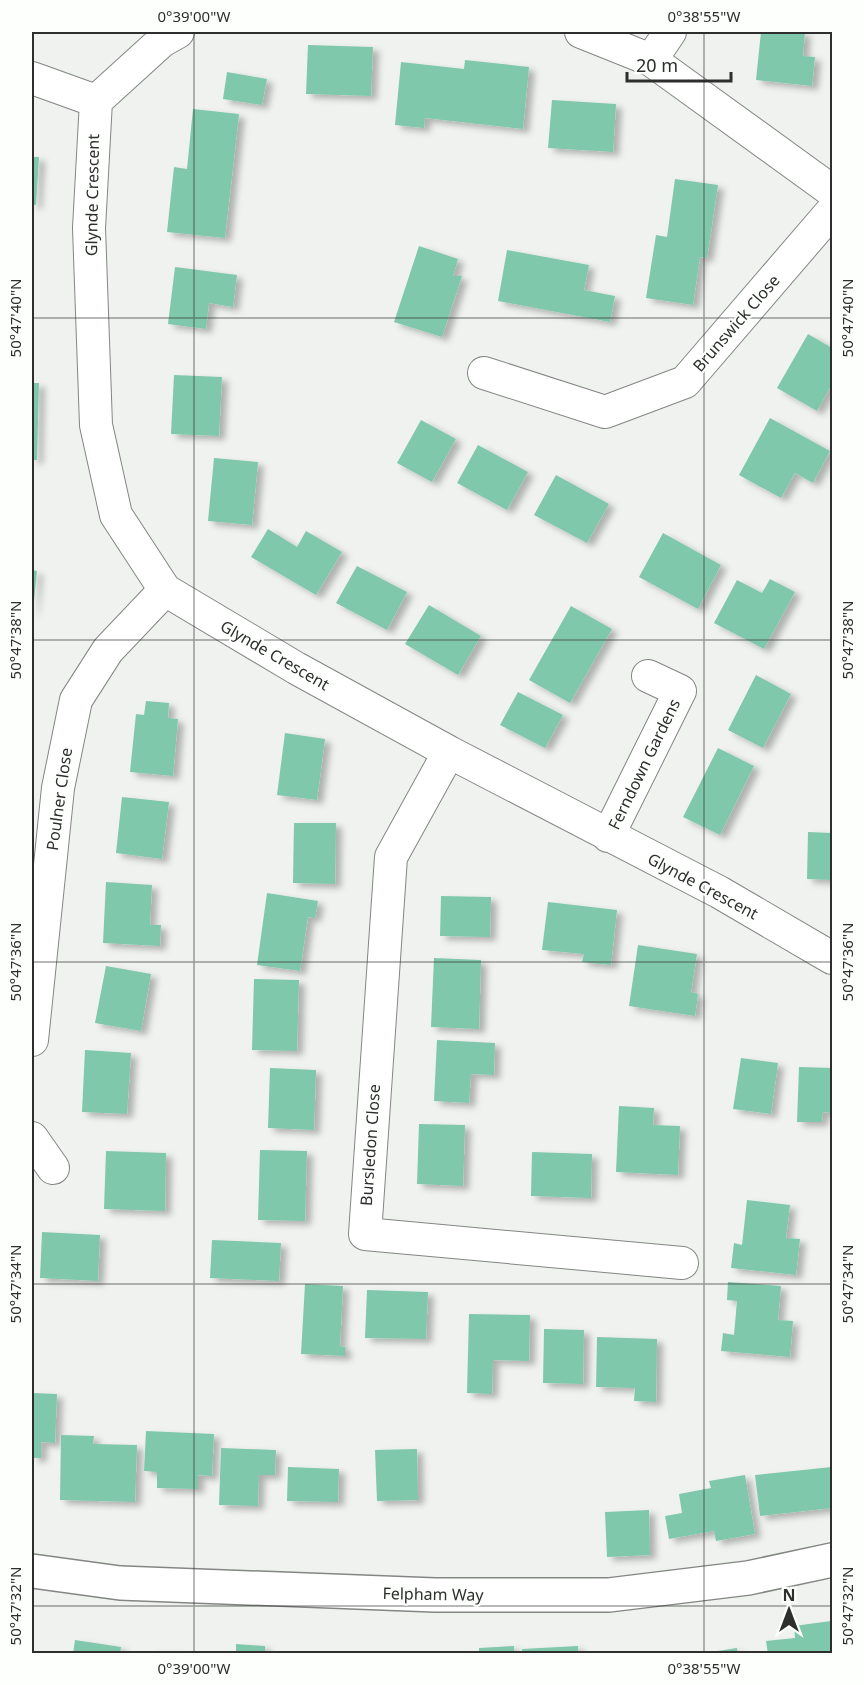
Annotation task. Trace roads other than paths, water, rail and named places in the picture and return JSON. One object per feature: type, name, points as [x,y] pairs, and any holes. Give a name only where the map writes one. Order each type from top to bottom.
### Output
[{"type":"main road","name":"Felpham Way","points":[[32,1571],[120,1583],[167,1585],[435,1595],[609,1595],[748,1578],[832,1560]]},
{"type":"street","points":[[32,78],[96,101],[162,41],[178,32]]},
{"type":"street","points":[[581,32],[651,60],[832,191]]},
{"type":"street","points":[[651,60],[670,32]]},
{"type":"street","name":"Glynde Crescent","points":[[96,101],[89,228],[96,425],[116,515],[165,590],[296,668],[449,752],[719,892],[832,958]]},
{"type":"street","name":"Brunswick Close","points":[[484,373],[604,411],[685,382],[832,211]]},
{"type":"street","name":"Poulner Close","points":[[32,1040],[45,786],[76,700],[108,650],[165,590]]},
{"type":"street","name":"Ferndown Gardens","points":[[608,836],[680,691],[648,676]]},
{"type":"street","name":"Bursledon Close","points":[[449,752],[391,857],[365,1234],[682,1263]]},
{"type":"street","points":[[32,1138],[53,1168]]}]
